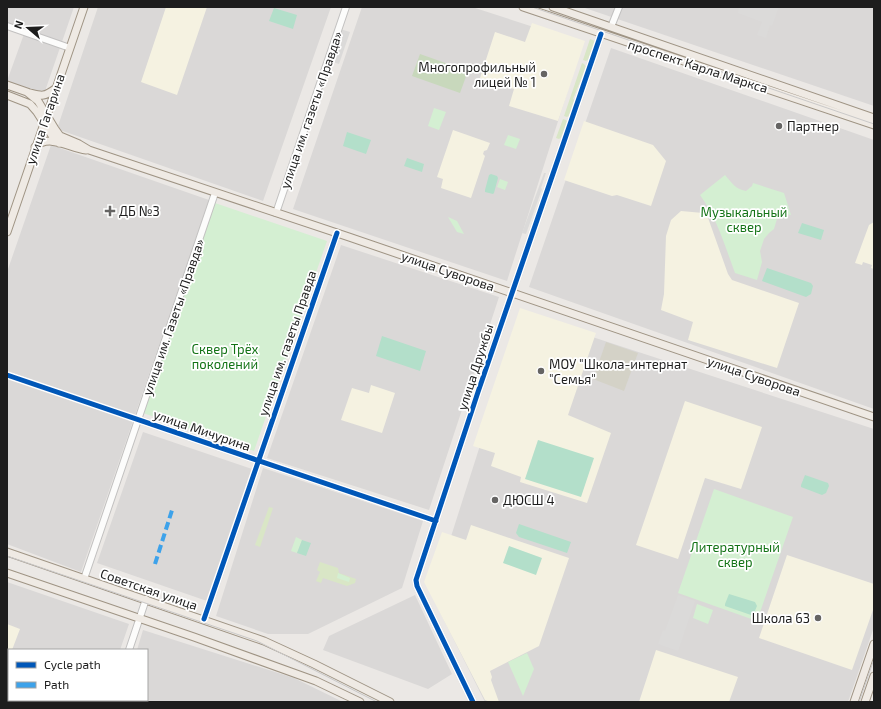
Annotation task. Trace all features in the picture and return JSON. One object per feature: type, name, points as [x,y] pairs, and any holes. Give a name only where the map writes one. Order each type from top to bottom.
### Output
[{"type":"main road","name":"улица Гагарина","points":[[7,231],[84,7]]},
{"type":"main road","name":"проспект Карла Маркса","points":[[523,7],[874,125]]},
{"type":"main road","name":"проспект Карла Маркса","points":[[553,7],[874,118]]},
{"type":"main road","name":"улица Дружбы","points":[[601,34],[604,25]]},
{"type":"main road","points":[[608,36],[611,27]]},
{"type":"main road","name":"улица Суворова","points":[[7,85],[27,92],[38,101],[60,136],[89,150],[337,233],[874,417]]},
{"type":"main road","points":[[27,92],[42,96],[47,95],[55,89]]},
{"type":"main road","points":[[7,95],[30,104],[53,137],[59,143]]},
{"type":"main road","name":"улица Суворова","points":[[35,147],[47,140],[77,149],[89,150]]},
{"type":"main road","name":"Советская улица","points":[[7,552],[146,599],[268,643],[390,702]]},
{"type":"main road","points":[[7,573],[194,637],[316,681],[360,702]]},
{"type":"main road","points":[[854,702],[874,644]]},
{"type":"main road","points":[[865,702],[874,676]]},
{"type":"street","name":"улица им. газеты «Правда»","points":[[276,213],[346,7]]},
{"type":"street","points":[[611,27],[619,7]]},
{"type":"street","points":[[7,26],[70,48]]},
{"type":"street","name":"улица Дружбы","points":[[473,702],[417,586],[416,580],[601,34]]},
{"type":"street","name":"улица им. Газеты «Правда»","points":[[84,579],[215,193]]},
{"type":"street","name":"улица им. газеты Правда","points":[[259,461],[337,233]]},
{"type":"street","name":"улица Мичурина","points":[[7,375],[436,521]]},
{"type":"street","points":[[204,620],[259,461]]},
{"type":"street","points":[[129,649],[146,599]]},
{"type":"shaded area","points":[[7,7],[74,7],[44,94],[7,81],[24,34],[7,26]]},
{"type":"shaded area","points":[[98,7],[331,7],[263,201],[57,129]]},
{"type":"shaded area","points":[[166,7],[207,7],[177,95],[141,82]]},
{"type":"shaded area","points":[[362,7],[472,7],[583,43],[507,281],[293,209]]},
{"type":"shaded area","points":[[582,7],[874,7],[874,106]]},
{"type":"shaded area","points":[[739,7],[779,7],[772,26],[770,25],[766,38],[757,35],[762,22],[738,13]]},
{"type":"shaded area","name":"Многопрофильный лицей № 1","points":[[532,23],[585,41],[558,121],[509,106],[514,89],[480,78],[495,32],[525,42]]},
{"type":"shaded area","points":[[340,29],[350,32],[339,64],[330,61]]},
{"type":"shaded area","points":[[611,48],[874,140],[874,409],[529,287]]},
{"type":"shaded area","points":[[584,121],[653,145],[666,161],[651,206],[617,195],[612,196],[564,180]]},
{"type":"shaded area","points":[[453,130],[490,143],[487,150],[484,151],[483,154],[485,156],[471,198],[441,188],[443,179],[437,177]]},
{"type":"shaded area","points":[[51,145],[209,200],[81,572],[7,544],[7,272]]},
{"type":"shaded area","points":[[544,173],[546,173],[541,188],[542,189],[526,234],[522,233]]},
{"type":"shaded area","points":[[681,211],[703,213],[707,215],[728,274],[732,280],[799,303],[777,368],[688,340],[693,322],[661,310],[664,294],[666,236],[671,220]]},
{"type":"shaded area","points":[[874,222],[874,269],[871,268],[872,265],[863,262],[862,265],[855,263],[869,225]]},
{"type":"shaded area","points":[[341,245],[499,297],[429,510],[267,458]]},
{"type":"shaded area","name":"МОУ \"Школа-интернат \"Семья\"","points":[[520,308],[596,333],[568,415],[611,433],[587,503],[520,482],[521,477],[491,466],[495,453],[473,446]]},
{"type":"shaded area","points":[[522,314],[874,429],[874,627],[848,702],[485,702],[432,596]]},
{"type":"shaded area","points":[[606,342],[638,353],[624,391],[593,379]]},
{"type":"shaded area","points":[[371,385],[395,393],[382,433],[341,420],[352,388],[369,393]]},
{"type":"shaded area","points":[[685,401],[762,427],[741,489],[705,478],[678,559],[636,545]]},
{"type":"shaded area","points":[[143,432],[252,469],[207,601],[97,563]]},
{"type":"shaded area","points":[[263,468],[423,521],[402,588],[308,634],[268,634],[216,616]]},
{"type":"shaded area","points":[[471,525],[569,558],[539,646],[490,671],[492,677],[491,680],[499,702],[490,702],[485,700],[424,582],[442,532],[466,540]]},
{"type":"shaded area","name":"Школа 63","points":[[787,555],[874,584],[874,607],[852,670],[759,638]]},
{"type":"shaded area","points":[[7,582],[129,624],[120,649],[8,649],[7,686]]},
{"type":"shaded area","points":[[415,595],[452,674],[428,689],[323,650],[329,636]]},
{"type":"shaded area","points":[[678,595],[695,601],[678,651],[658,644],[663,630],[665,631]]},
{"type":"shaded area","points":[[7,624],[20,629],[12,649],[8,649],[7,666]]},
{"type":"shaded area","points":[[143,630],[294,678],[343,702],[122,702],[148,701],[148,649],[137,649]]},
{"type":"shaded area","points":[[656,650],[738,677],[729,702],[639,702]]},
{"type":"shaded area","points":[[52,701],[102,701],[102,702]]},
{"type":"green space","points":[[274,8],[297,15],[293,29],[269,21]]},
{"type":"green space","points":[[590,39],[595,41],[589,59],[586,61],[583,60]]},
{"type":"green space","points":[[420,54],[468,71],[460,93],[412,76]]},
{"type":"green space","points":[[582,63],[586,67],[573,99],[575,100],[570,115],[567,117],[564,116]]},
{"type":"green space","points":[[434,108],[446,112],[439,130],[428,126]]},
{"type":"green space","points":[[563,119],[568,123],[562,137],[559,139],[556,138]]},
{"type":"green space","points":[[347,132],[371,140],[366,154],[343,146]]},
{"type":"green space","points":[[508,135],[520,139],[516,149],[504,145]]},
{"type":"green space","points":[[407,158],[424,164],[422,172],[404,166]]},
{"type":"green space","points":[[491,174],[497,176],[498,178],[493,194],[485,192],[489,175]]},
{"type":"green space","name":"Музыкальный сквер","points":[[725,175],[734,185],[742,190],[746,191],[752,186],[753,183],[784,193],[791,215],[779,212],[774,229],[764,239],[760,251],[762,262],[757,280],[735,273],[716,223],[700,195]]},
{"type":"green space","points":[[500,179],[508,182],[505,190],[497,187]]},
{"type":"green space","name":"Сквер Трёх поколений","points":[[215,203],[327,241],[254,451],[143,413]]},
{"type":"green space","points":[[448,217],[457,221],[464,234],[457,232]]},
{"type":"green space","points":[[802,223],[824,230],[821,240],[798,233]]},
{"type":"green space","points":[[767,268],[811,283],[813,286],[811,294],[806,297],[762,281]]},
{"type":"green space","points":[[382,336],[426,351],[420,371],[376,356]]},
{"type":"green space","points":[[538,440],[594,458],[581,497],[525,479]]},
{"type":"green space","points":[[805,475],[828,483],[829,486],[826,493],[822,495],[801,487]]},
{"type":"green space","name":"Литературный сквер","points":[[714,489],[793,517],[757,621],[678,593]]},
{"type":"green space","points":[[269,507],[273,508],[260,547],[255,545]]},
{"type":"green space","points":[[519,524],[571,542],[567,553],[519,537],[516,533]]},
{"type":"green space","points":[[296,537],[302,540],[297,553],[291,551]]},
{"type":"green space","points":[[302,540],[311,543],[306,556],[297,553]]},
{"type":"green space","points":[[509,546],[542,558],[536,575],[503,563]]},
{"type":"green space","points":[[320,562],[338,568],[339,573],[356,579],[355,583],[347,586],[323,578],[321,583],[316,581],[320,572],[317,570]]},
{"type":"green space","points":[[338,573],[350,578],[349,582],[337,578]]},
{"type":"green space","points":[[729,594],[755,602],[757,606],[754,613],[751,615],[725,606]]},
{"type":"green space","points":[[697,604],[713,610],[708,624],[693,618]]},
{"type":"green space","points":[[527,653],[534,669],[523,696],[508,662]]},
{"type":"tram line","points":[[532,7],[874,124]]},
{"type":"tram line","points":[[7,556],[257,641],[377,702]]},
{"type":"tram line","points":[[859,702],[874,659]]},
{"type":"marked path","points":[[155,564],[173,507]]},
{"type":"cycle path","points":[[473,702],[417,586],[416,580],[478,392],[601,34]]},
{"type":"cycle path","points":[[204,619],[337,233]]},
{"type":"cycle path","points":[[7,375],[436,521]]},
{"type":"place","name":"Многопрофильный лицей № 1","points":[[544,74]]},
{"type":"place","name":"Партнер","points":[[779,126]]},
{"type":"place","name":"ДБ №3","points":[[110,211]]},
{"type":"place","name":"МОУ \"Школа-интернат \"Семья\"","points":[[541,371]]},
{"type":"place","name":"ДЮСШ 4","points":[[495,500]]},
{"type":"place","name":"Школа 63","points":[[818,618]]}]
